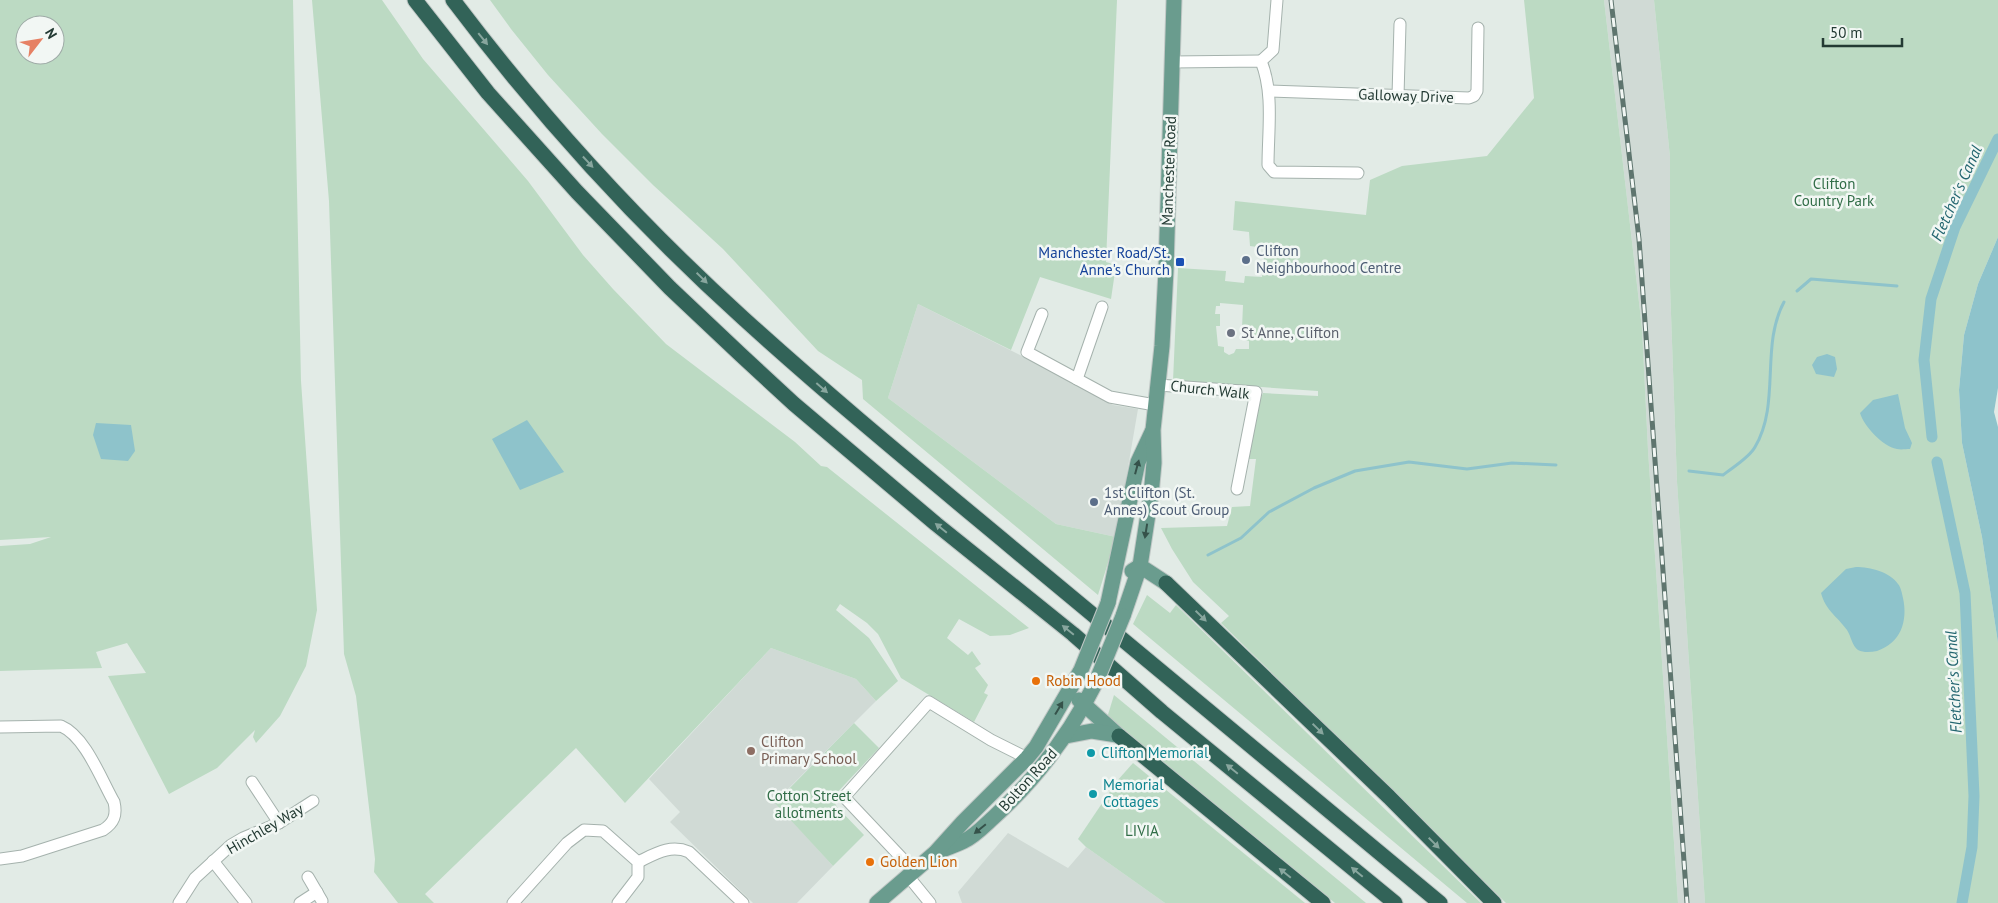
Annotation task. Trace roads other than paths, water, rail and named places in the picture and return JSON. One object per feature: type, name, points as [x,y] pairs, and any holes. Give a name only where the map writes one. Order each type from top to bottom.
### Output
[{"type":"highway","points":[[415,0],[488,93],[577,192],[670,288],[794,404],[936,524],[1073,634],[1162,712],[1395,903]]},
{"type":"highway","points":[[453,0],[525,91],[582,155],[637,215],[741,316],[851,413],[1440,903]]},
{"type":"highway","points":[[1166,583],[1389,797],[1494,903]]},
{"type":"highway","points":[[1119,736],[1323,903]]},
{"type":"main road","name":"Manchester Road","points":[[1096,682],[1123,616],[1140,566],[1152,495],[1154,463],[1153,430],[1158,385],[1166,262],[1174,0]]},
{"type":"main road","name":"Manchester Road","points":[[1078,676],[1108,603],[1114,583],[1138,462],[1153,430]]},
{"type":"main road","points":[[1114,583],[1140,566],[1166,583]]},
{"type":"main road","points":[[1078,676],[1075,692],[1078,700],[1119,736]]},
{"type":"main road","name":"Bolton Road","points":[[877,903],[935,853],[1027,758],[1036,747],[1078,676]]},
{"type":"main road","name":"Bolton Road","points":[[935,853],[966,841],[1003,810],[1043,766],[1066,736],[1096,682]]},
{"type":"main road","points":[[1066,736],[1092,731],[1119,736]]},
{"type":"street","points":[[1172,62],[1261,61],[1273,50],[1277,0]]},
{"type":"street","points":[[1398,96],[1400,24]]},
{"type":"street","name":"Galloway Drive","points":[[1269,91],[1469,98],[1474,96],[1477,91],[1478,28]]},
{"type":"street","points":[[1261,61],[1267,75],[1269,91],[1268,165],[1270,170],[1274,172],[1358,173]]},
{"type":"street","points":[[1077,379],[1102,307]]},
{"type":"street","points":[[1042,314],[1027,352],[1110,398],[1155,405]]},
{"type":"street","name":"Church Walk","points":[[1158,385],[1256,392],[1237,489]]},
{"type":"street","points":[[930,903],[911,874],[846,799],[846,795],[929,702],[991,740],[1027,758]]},
{"type":"street","points":[[0,727],[60,726],[70,730],[77,736],[84,747],[114,802],[116,810],[111,824],[103,830],[22,856],[0,858]]},
{"type":"street","points":[[252,782],[279,824]]},
{"type":"street","name":"Hinchley Way","points":[[179,903],[195,878],[231,845],[242,838],[279,824],[313,801]]},
{"type":"street","points":[[513,903],[567,843],[584,830],[603,831],[638,862],[638,877],[618,903]]},
{"type":"street","points":[[638,862],[664,850],[679,848],[689,852],[743,903]]},
{"type":"street","points":[[213,861],[246,903]]},
{"type":"street","points":[[300,903],[320,896],[308,877]]},
{"type":"water","points":[[1998,237],[1998,388],[1994,412],[1998,427],[1998,643],[1982,537],[1962,443],[1959,390],[1964,335],[1978,284]]},
{"type":"water","points":[[1827,354],[1835,357],[1837,369],[1834,377],[1816,374],[1812,365],[1817,357]]},
{"type":"water","points":[[1898,394],[1905,428],[1912,443],[1910,449],[1897,449],[1885,444],[1870,429],[1860,413],[1873,400]]},
{"type":"water","points":[[527,420],[564,472],[520,490],[492,439]]},
{"type":"water","points":[[96,423],[131,425],[135,451],[128,461],[101,459],[93,435]]},
{"type":"water","points":[[1856,567],[1885,573],[1899,585],[1902,593],[1904,615],[1901,630],[1892,643],[1877,651],[1865,652],[1856,648],[1847,630],[1829,609],[1821,593],[1846,569]]},
{"type":"waterway","name":"Fletcher's Canal","points":[[1932,437],[1924,360],[1931,299],[1955,227],[1998,139]]},
{"type":"waterway","points":[[1797,291],[1811,279],[1897,286]]},
{"type":"waterway","points":[[1689,471],[1723,475],[1745,459],[1755,447],[1763,430],[1767,412],[1773,337],[1777,319],[1784,302]]},
{"type":"waterway","points":[[1208,555],[1241,538],[1269,512],[1314,488],[1355,471],[1409,462],[1467,469],[1512,463],[1556,465]]},
{"type":"waterway","name":"Fletcher's Canal","points":[[1937,462],[1965,593],[1974,796],[1972,847],[1962,903]]},
{"type":"railway","points":[[1611,0],[1639,239],[1687,903]]},
{"type":"place","name":"Clifton Neighbourhood Centre","points":[[1246,260]]},
{"type":"place","name":"Manchester Road/St. Anne's Church","points":[[1180,262]]},
{"type":"place","name":"St Anne, Clifton","points":[[1231,333]]},
{"type":"place","name":"1st Clifton (St. Annes) Scout Group","points":[[1094,502]]},
{"type":"place","name":"Robin Hood","points":[[1036,681]]},
{"type":"place","name":"Clifton Primary School","points":[[751,751]]},
{"type":"place","name":"Clifton Memorial","points":[[1091,753]]},
{"type":"place","name":"Memorial Cottages","points":[[1093,794]]},
{"type":"place","name":"Golden Lion","points":[[870,862]]},
{"type":"park label","name":"Clifton Country Park","points":[[1834,192]]},
{"type":"park label","name":"Cotton Street allotments","points":[[809,804]]},
{"type":"park label","name":"LIVIA","points":[[1142,831]]}]
